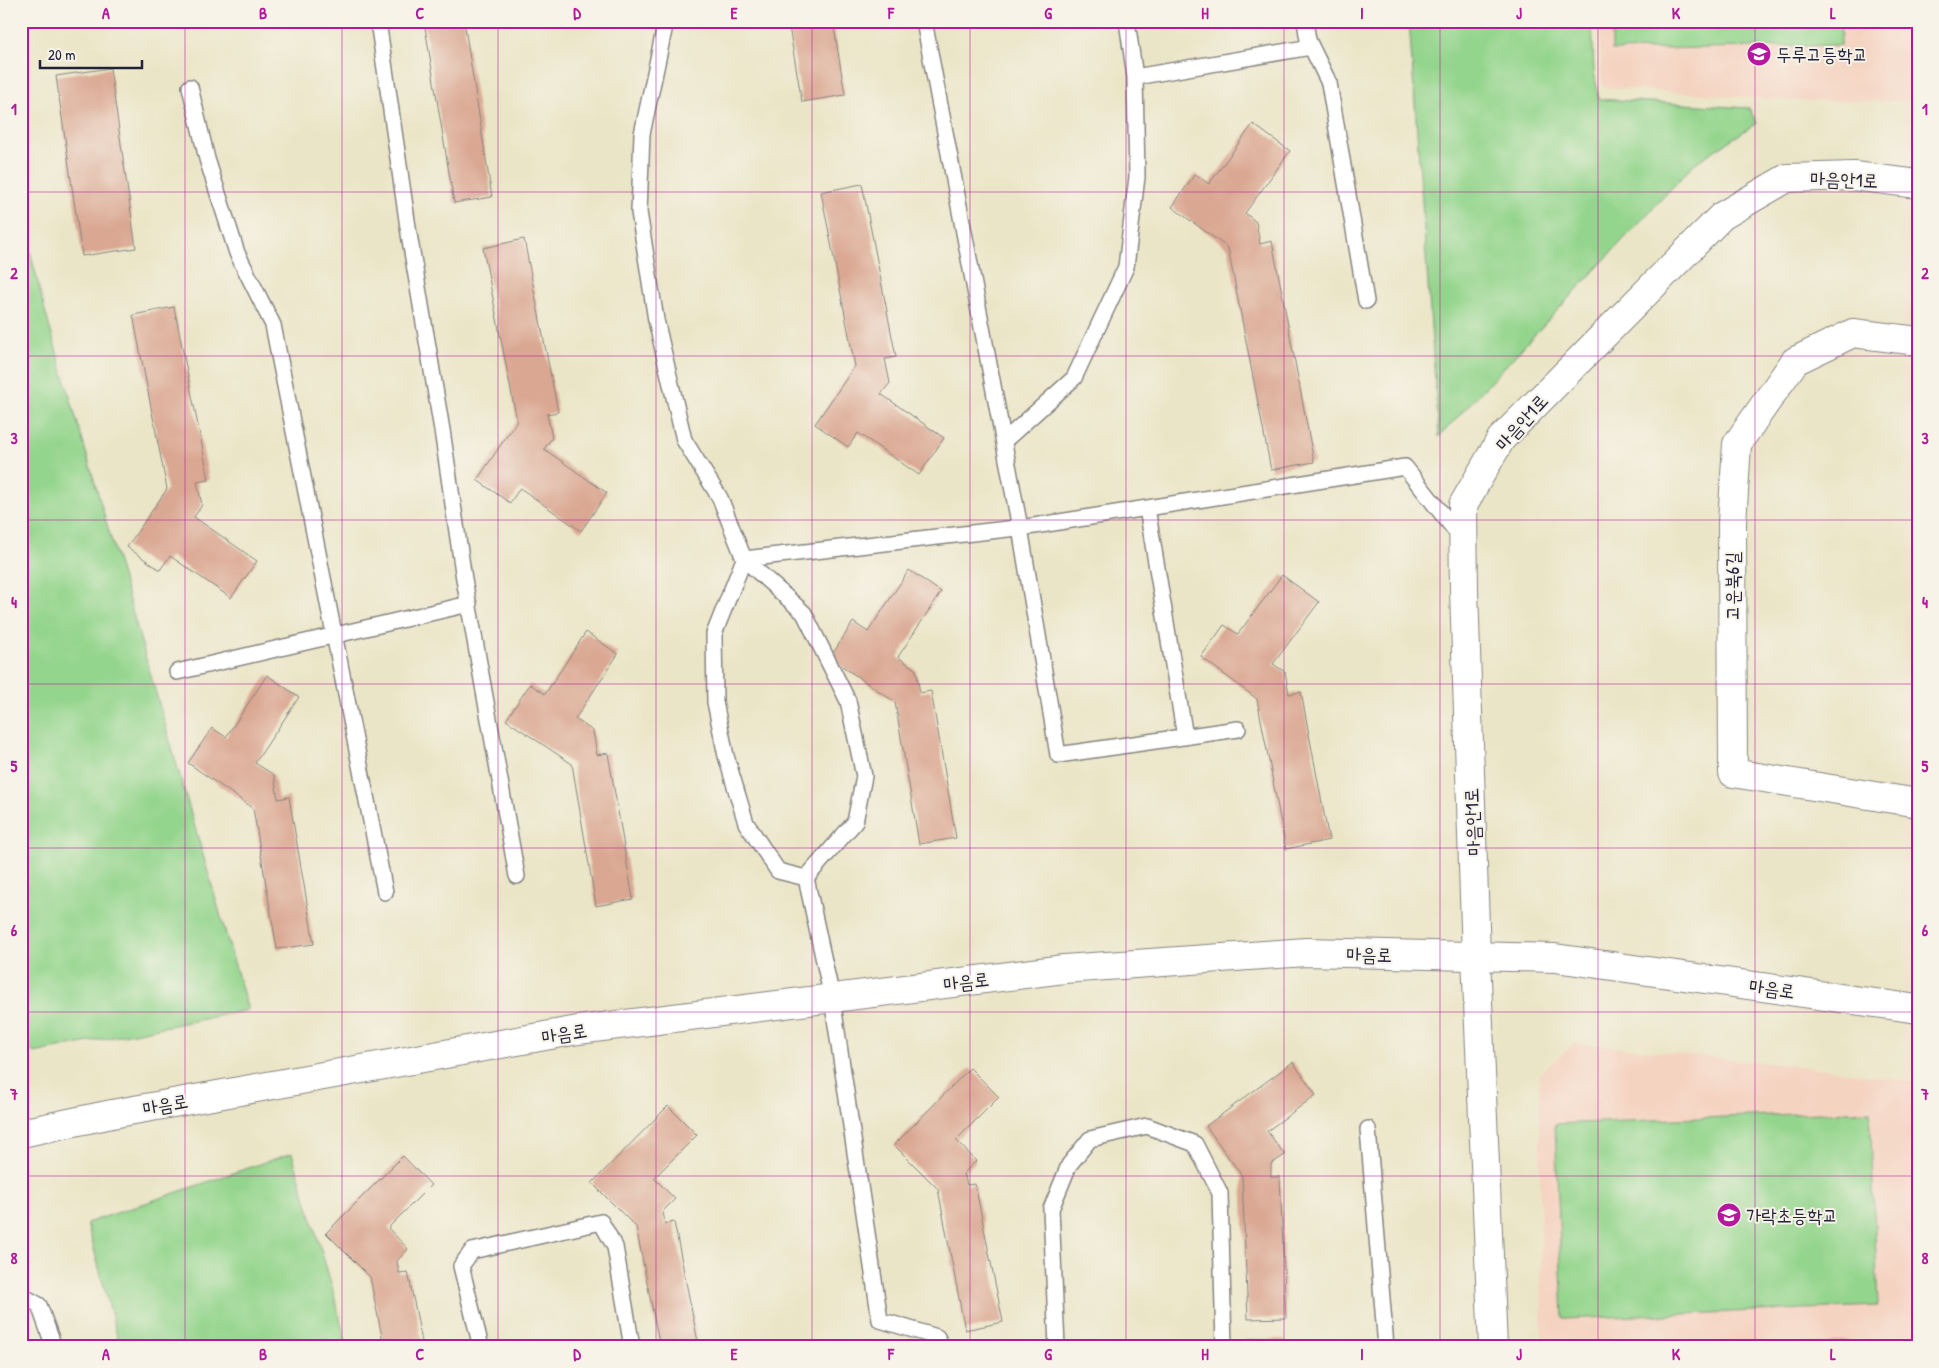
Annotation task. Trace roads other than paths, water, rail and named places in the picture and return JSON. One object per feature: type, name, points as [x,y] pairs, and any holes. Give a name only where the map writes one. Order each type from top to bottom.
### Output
[{"type":"street","name":"마음안1로","points":[[1493,1347],[1476,956],[1463,505],[1501,439],[1722,216],[1787,178],[1854,176],[1918,184]]},
{"type":"street","name":"고운북6길","points":[[1918,341],[1853,333],[1795,361],[1736,444],[1732,523],[1733,773],[1918,803]]},
{"type":"street","name":"마음로","points":[[21,1133],[112,1114],[578,1030],[1064,969],[1306,952],[1555,958],[1918,1008]]},
{"type":"lane","points":[[378,21],[408,234],[442,430],[469,604],[517,876]]},
{"type":"lane","points":[[666,21],[642,134],[639,212],[656,320],[684,440],[720,498],[744,559],[804,613],[848,700],[864,776],[855,822],[806,878]]},
{"type":"lane","points":[[924,21],[1020,528],[1058,755],[1238,729]]},
{"type":"lane","points":[[1004,441],[1074,378],[1126,268],[1137,177],[1135,77],[1127,21]]},
{"type":"lane","points":[[1305,21],[1308,40],[1329,82],[1366,301]]},
{"type":"lane","points":[[1135,77],[1311,47]]},
{"type":"lane","points":[[190,87],[207,159],[237,253],[273,325],[385,892]]},
{"type":"lane","points":[[744,559],[1020,528],[1405,467],[1463,540]]},
{"type":"lane","points":[[1147,508],[1185,737]]},
{"type":"lane","points":[[744,559],[714,634],[715,702],[726,756],[746,823],[778,871],[806,878]]},
{"type":"lane","points":[[177,672],[469,604]]},
{"type":"lane","points":[[806,878],[832,998],[880,1320],[937,1336],[942,1347]]},
{"type":"lane","points":[[1057,1347],[1052,1209],[1070,1164],[1090,1139],[1147,1126],[1195,1144],[1220,1193],[1224,1347]]},
{"type":"lane","points":[[1368,1129],[1386,1347]]},
{"type":"lane","points":[[481,1347],[462,1266],[472,1251],[601,1222],[615,1247],[632,1347]]},
{"type":"lane","points":[[21,1295],[39,1305],[54,1347]]},
{"type":"place","name":"두루고등학교","points":[[1759,54]]},
{"type":"place","name":"가락초등학교","points":[[1729,1215]]}]
